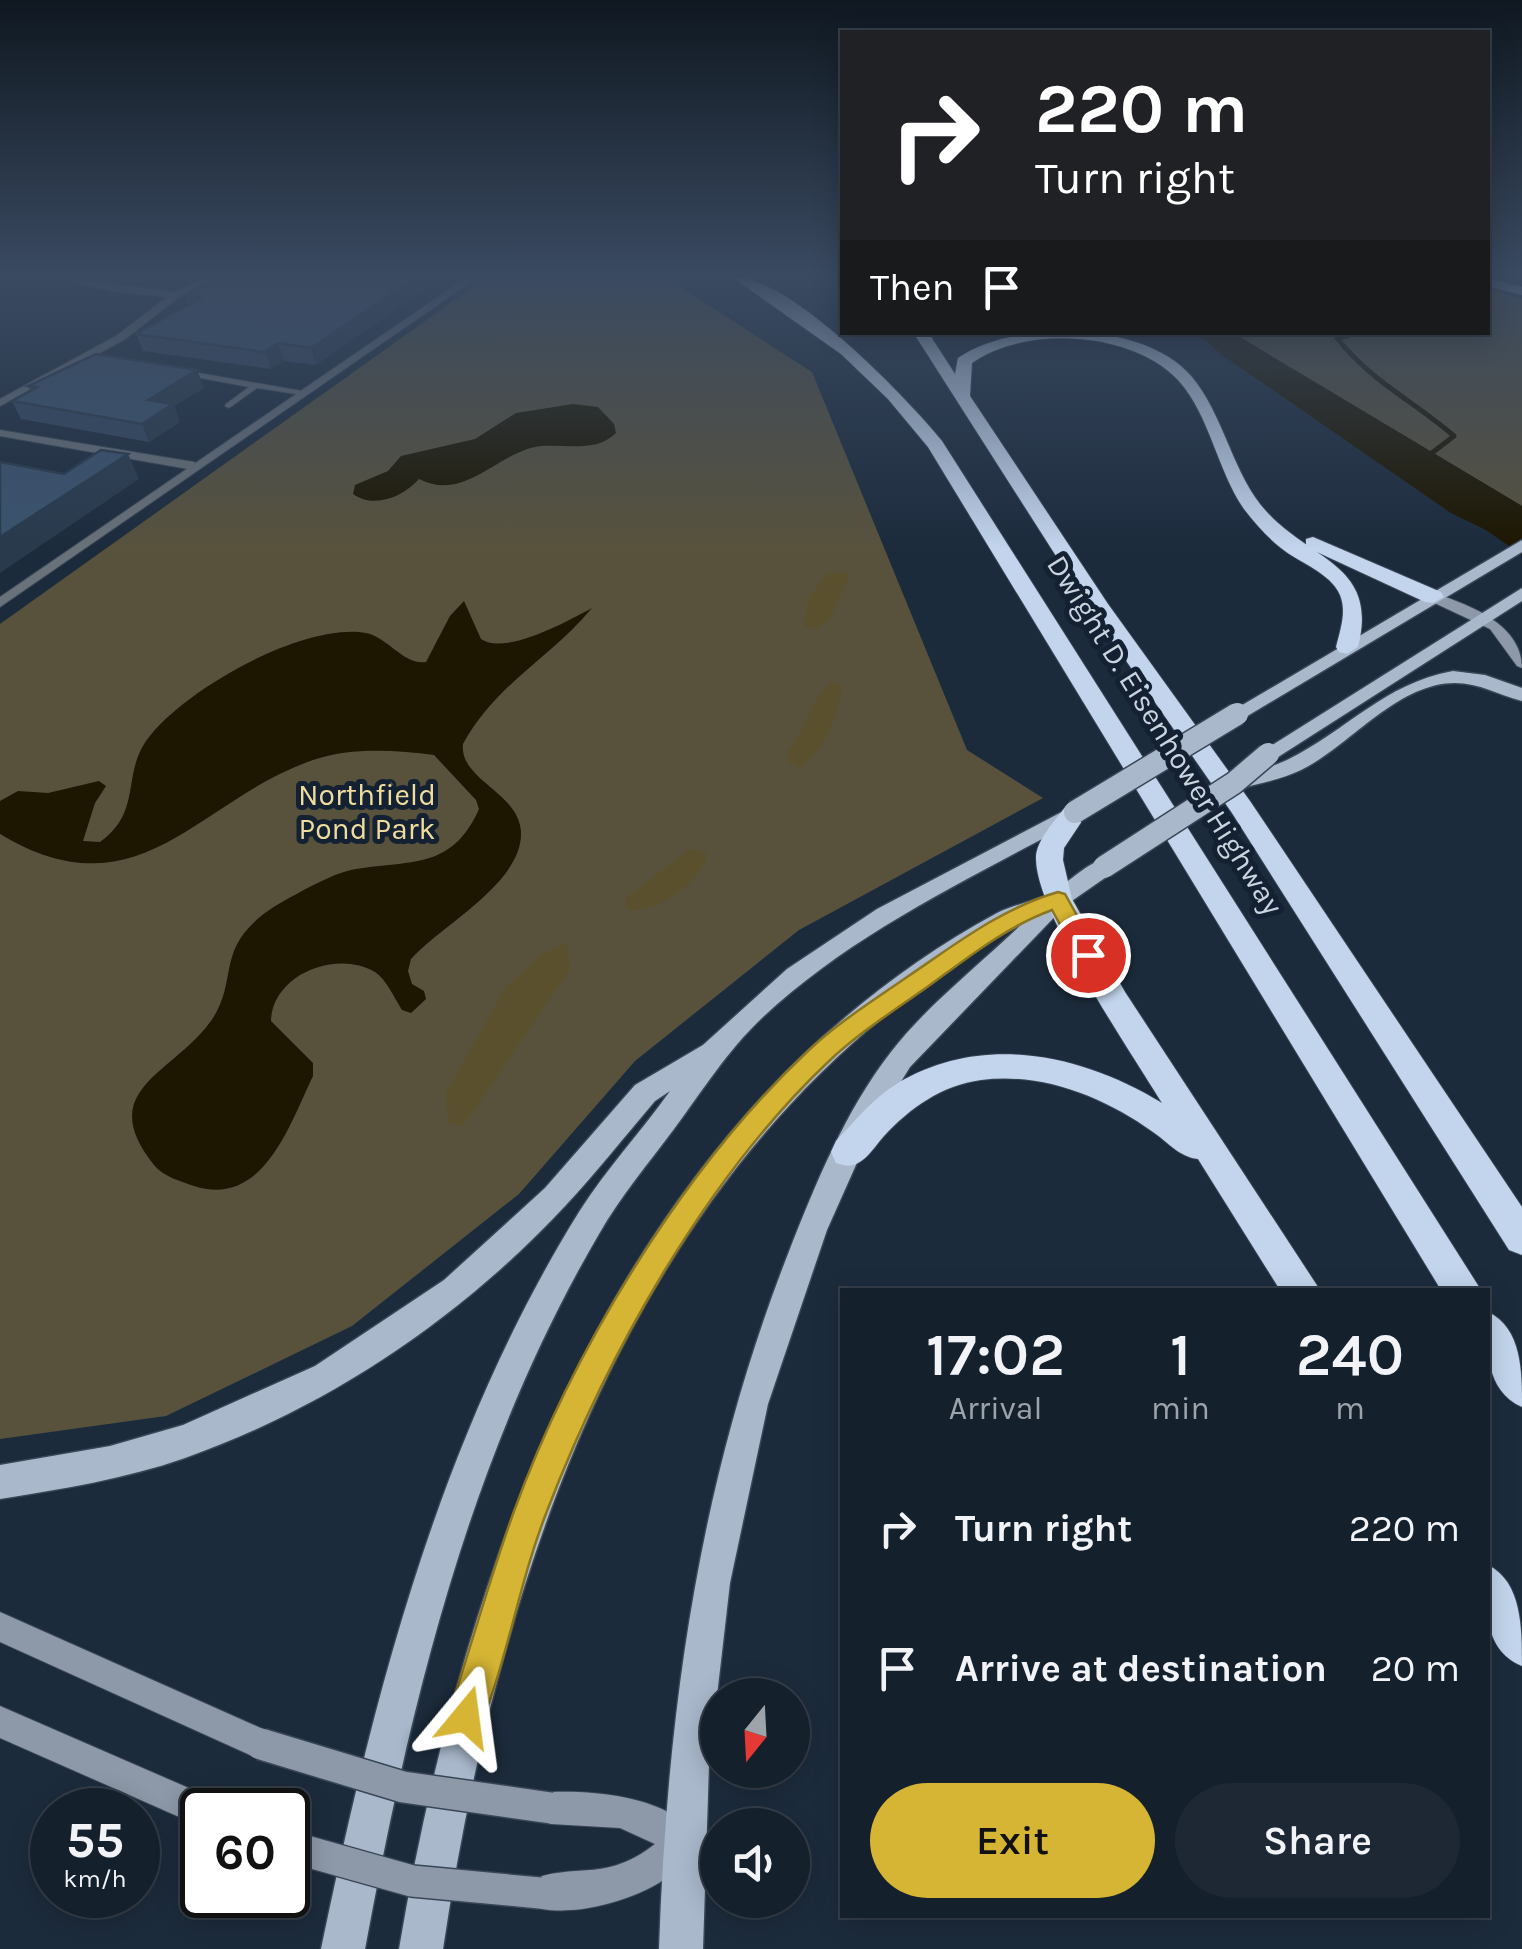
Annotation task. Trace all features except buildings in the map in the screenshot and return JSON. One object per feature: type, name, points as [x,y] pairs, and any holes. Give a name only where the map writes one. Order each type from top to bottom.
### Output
[{"type":"highway","name":"Dwight D. Eisenhower Highway","points":[[865,368],[895,396],[943,454],[1461,1288]]},
{"type":"highway","name":"Dwight D. Eisenhower Highway","points":[[943,368],[1241,808],[1522,1238]]},
{"type":"highway","points":[[962,399],[964,368]]},
{"type":"highway","points":[[1171,368],[1186,378],[1235,478],[1262,517],[1286,542],[1332,571],[1349,590],[1356,620],[1346,647]]},
{"type":"highway","points":[[1262,517],[1433,596]]},
{"type":"highway","points":[[1074,812],[1048,860],[1058,899],[1114,1000],[1299,1288]]},
{"type":"highway","points":[[848,1152],[890,1109],[931,1081],[966,1071],[1017,1067],[1074,1076],[1142,1104],[1220,1167]]},
{"type":"highway","points":[[1490,1334],[1522,1387]]},
{"type":"highway","points":[[1490,1589],[1522,1643]]},
{"type":"main road","points":[[0,1482],[110,1463],[185,1441],[328,1378],[455,1290],[555,1197],[644,1093],[716,1048],[832,952],[900,908],[1074,812],[1346,647],[1522,546]]},
{"type":"main road","points":[[1274,762],[1521,594]]},
{"type":"main road","points":[[1433,596],[1481,618],[1501,632],[1522,663]]},
{"type":"main road","points":[[420,1949],[451,1776],[506,1583],[563,1435],[629,1301],[722,1167],[817,1057],[889,999],[1007,918],[1058,899],[1234,784],[1438,676],[1485,678],[1522,695]]},
{"type":"main road","points":[[681,1949],[682,1843],[692,1696],[726,1496],[786,1291],[881,1087],[914,1042],[954,998],[1030,935],[1058,899]]},
{"type":"main road","points":[[343,1949],[394,1702],[439,1558],[489,1425],[538,1318],[589,1223],[716,1048]]},
{"type":"main road","points":[[0,1627],[261,1744],[376,1784],[433,1796],[551,1808],[609,1806],[635,1812],[682,1843]]},
{"type":"main road","points":[[0,1722],[180,1801]]},
{"type":"main road","points":[[310,1854],[360,1872],[422,1886],[540,1893],[628,1885],[653,1871],[682,1843]]},
{"type":"street","points":[[0,404],[65,368]]},
{"type":"street","points":[[0,603],[338,368]]},
{"type":"street","points":[[0,433],[194,466]]},
{"type":"lane","points":[[178,371],[302,393]]},
{"type":"lane","points":[[229,406],[255,386]]},
{"type":"green space","name":"Northfield Pond Park","points":[[359,368],[806,368],[812,372],[967,750],[1043,798],[799,930],[635,1061],[519,1194],[352,1326],[166,1416],[0,1439],[0,624]]},
{"type":"green space","points":[[1291,368],[1522,368],[1522,506]]},
{"type":"shaded area","points":[[1241,368],[1291,368],[1522,506],[1522,555],[1486,530],[1451,513]]},
{"type":"shaded area","points":[[573,404],[598,407],[614,424],[616,433],[590,445],[525,450],[451,485],[419,479],[397,496],[379,501],[353,494],[355,485],[388,471],[401,456],[475,439],[516,413]]},
{"type":"shaded area","points":[[845,572],[849,576],[831,616],[817,629],[804,626],[809,597],[827,574]]},
{"type":"shaded area","points":[[464,601],[481,639],[492,643],[536,635],[592,608],[507,687],[463,744],[470,767],[511,806],[518,818],[518,851],[509,869],[478,902],[411,959],[408,971],[412,984],[424,991],[426,999],[411,1013],[402,1010],[379,975],[359,966],[325,965],[294,979],[274,1005],[271,1021],[313,1063],[313,1076],[283,1139],[256,1174],[238,1185],[218,1190],[167,1176],[138,1141],[132,1121],[134,1104],[154,1075],[186,1048],[216,1014],[235,948],[245,932],[262,915],[335,875],[441,853],[468,829],[479,809],[476,800],[434,755],[389,751],[342,753],[313,760],[272,778],[166,843],[130,858],[91,863],[49,857],[0,834],[0,801],[18,791],[48,793],[99,781],[106,786],[95,803],[83,841],[100,842],[122,818],[146,741],[163,721],[215,682],[279,649],[340,632],[366,633],[410,659],[426,662],[450,616]]},
{"type":"shaded area","points":[[832,682],[842,685],[834,720],[817,751],[800,768],[788,761],[788,751],[820,695]]},
{"type":"shaded area","points":[[688,850],[707,854],[686,886],[649,908],[626,908],[625,899]]},
{"type":"shaded area","points":[[566,943],[571,968],[463,1126],[448,1122],[446,1093],[506,987],[541,955]]},
{"type":"waterway","points":[[1365,368],[1454,436],[1424,459]]},
{"type":"route","points":[[466,1717],[530,1513],[583,1390],[629,1301],[660,1252],[751,1130],[817,1057],[889,999],[1007,918],[1058,899],[1088,955]]}]
